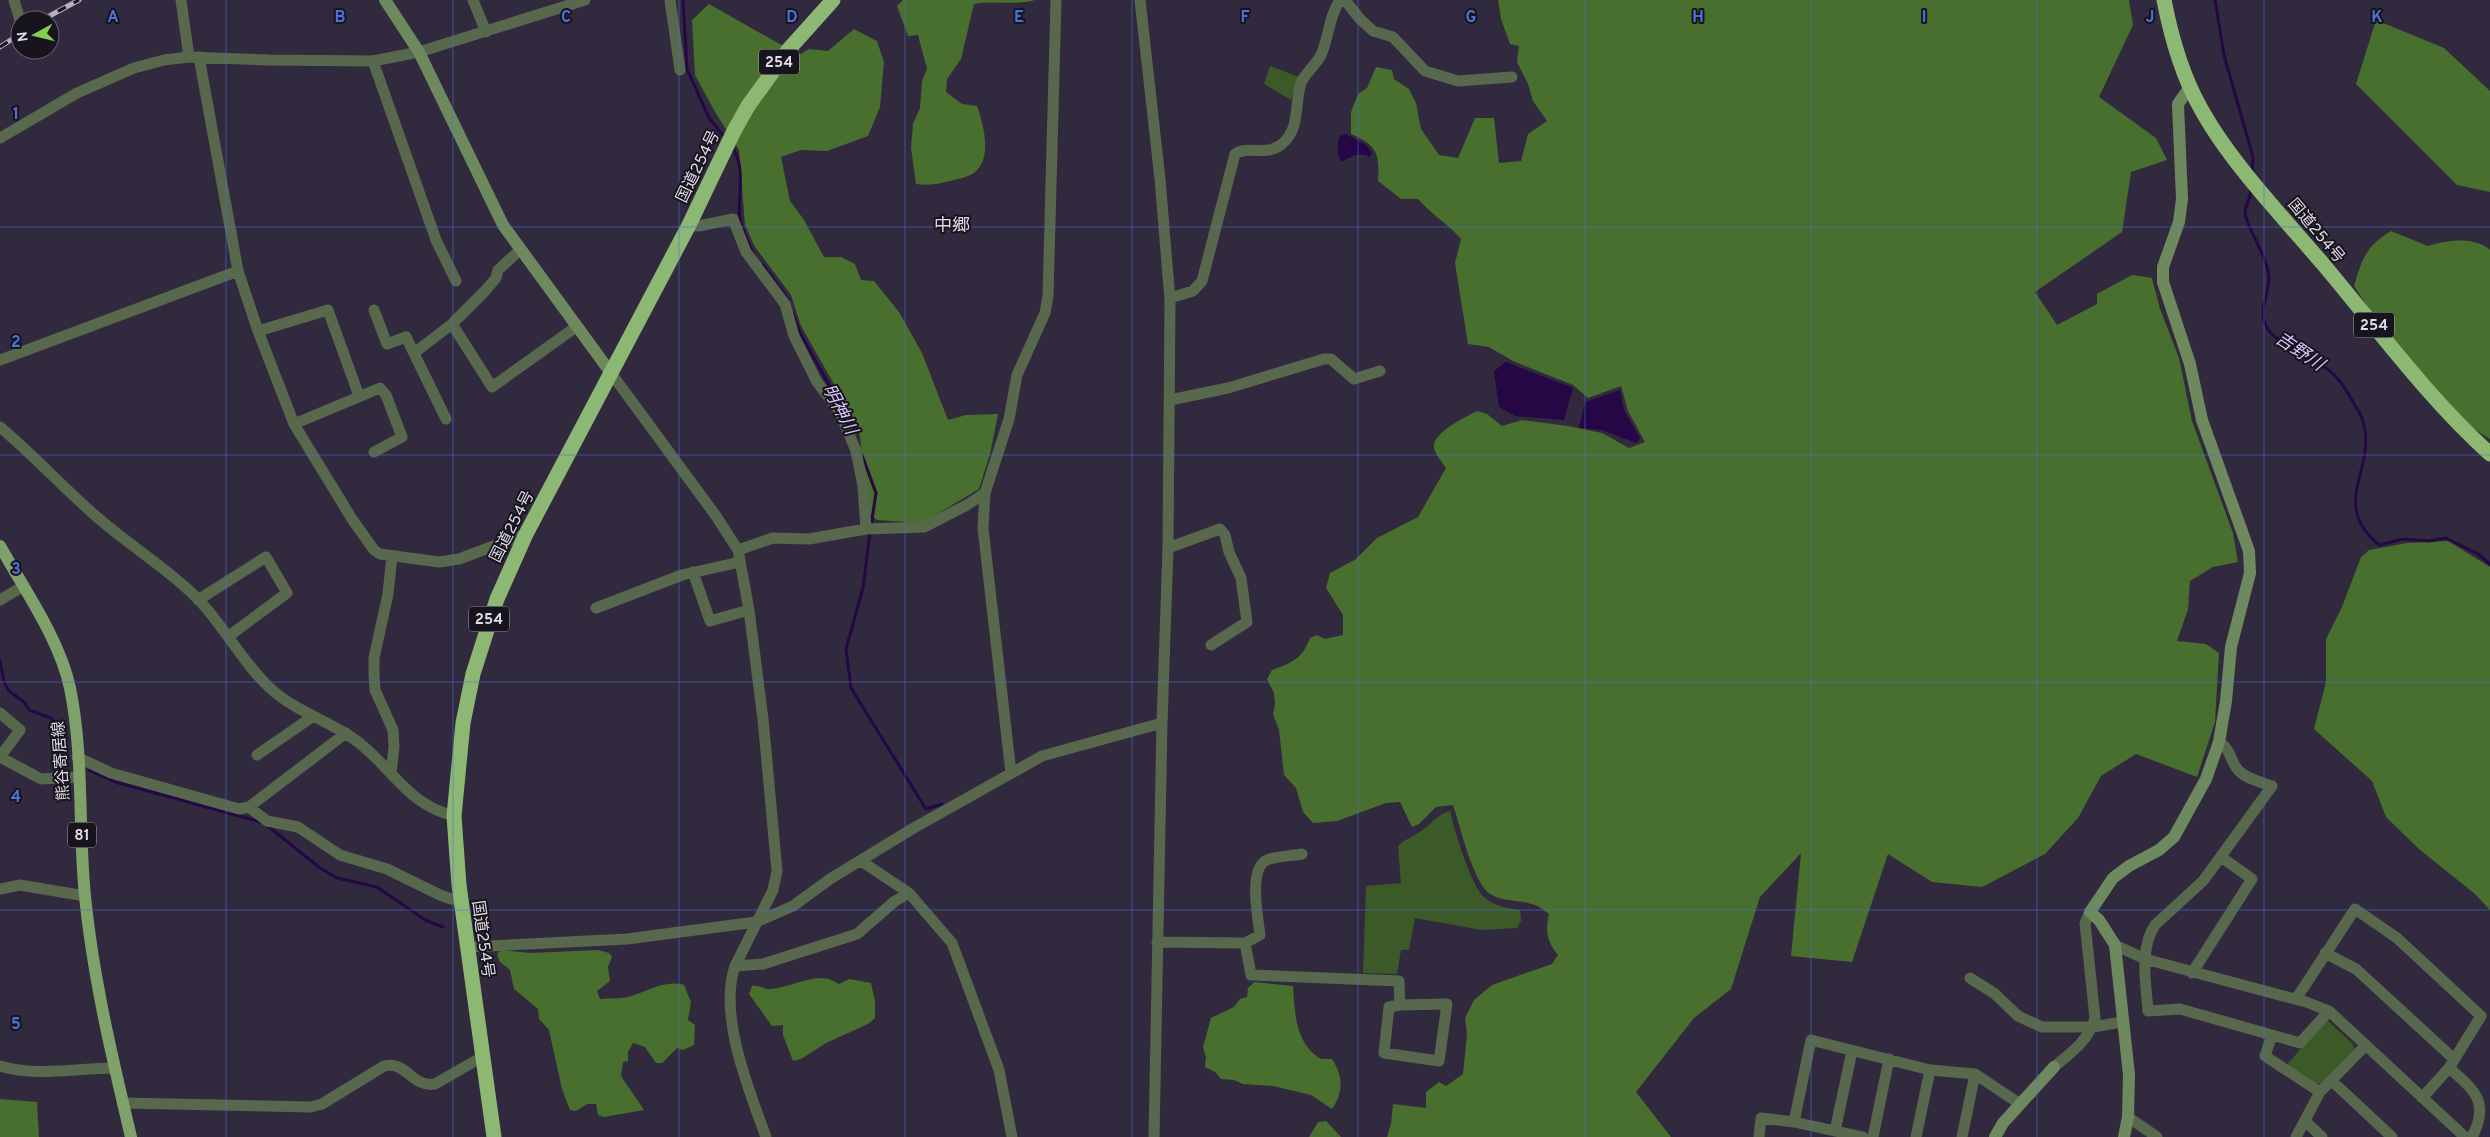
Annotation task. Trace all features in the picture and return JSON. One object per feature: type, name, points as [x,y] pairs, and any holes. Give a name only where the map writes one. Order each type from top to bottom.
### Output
[{"type":"highway","name":"国道254号","points":[[494,1137],[461,899],[454,816],[463,723],[473,674],[497,599],[526,534],[688,225],[734,131],[748,106],[789,49],[833,0]]},
{"type":"highway","name":"国道254号","points":[[2164,0],[2169,22],[2190,87],[2212,127],[2262,191],[2434,396],[2490,454]]},
{"type":"main road","name":"熊谷寄居線","points":[[0,546],[4,563],[22,587],[54,645],[70,687],[77,757],[85,896],[97,980],[131,1137]]},
{"type":"street","points":[[181,0],[238,271],[258,332],[294,424],[352,519],[374,550],[380,554],[438,562],[458,559],[526,534]]},
{"type":"street","points":[[385,0],[420,52],[503,225],[716,516],[738,550],[749,610],[778,871],[772,890],[730,979],[731,1002],[737,1052],[766,1137]]},
{"type":"street","points":[[473,0],[486,32]]},
{"type":"street","points":[[0,138],[53,105],[134,68],[194,57],[374,61],[420,52],[585,0]]},
{"type":"street","points":[[670,0],[680,70]]},
{"type":"street","points":[[1011,773],[982,528],[985,493],[1009,419],[1017,375],[1045,313],[1048,296],[1056,0]]},
{"type":"street","points":[[1140,0],[1160,179],[1170,298],[1168,548],[1162,723],[1154,1137]]},
{"type":"street","points":[[1170,298],[1193,291],[1202,281],[1235,154],[1240,150],[1269,150],[1281,145],[1294,127],[1302,80],[1320,56],[1334,10],[1340,0]]},
{"type":"street","points":[[1346,0],[1360,19],[1373,31],[1393,38],[1425,71],[1458,81],[1512,77]]},
{"type":"street","points":[[374,61],[436,240],[456,281]]},
{"type":"street","points":[[1995,1137],[2003,1123],[2054,1067],[2075,1050],[2093,1027],[2095,1018],[2086,923],[2090,912],[2113,878],[2129,866],[2160,850],[2174,837],[2206,778],[2219,742],[2226,702],[2231,647],[2250,573],[2250,551],[2202,420],[2190,364],[2163,282],[2163,267],[2179,222],[2182,199],[2178,104],[2190,87]]},
{"type":"street","points":[[688,225],[699,226],[732,219],[746,252],[785,304],[794,336],[817,382],[840,412],[856,450],[872,528]]},
{"type":"street","points":[[414,353],[452,324],[485,291],[496,278],[498,270],[520,250]]},
{"type":"street","points":[[0,360],[238,271]]},
{"type":"street","points":[[258,332],[328,310],[360,396]]},
{"type":"street","points":[[374,310],[387,344],[406,337],[446,419]]},
{"type":"street","points":[[452,324],[492,387],[576,327]]},
{"type":"street","points":[[1170,400],[1228,388],[1324,359],[1331,359],[1354,379],[1380,370]]},
{"type":"street","points":[[294,424],[380,388],[386,395],[402,438],[374,452]]},
{"type":"street","points":[[0,427],[40,461],[88,510],[198,600],[270,688],[292,706],[346,733],[363,745],[402,786],[428,806],[454,816]]},
{"type":"street","points":[[738,550],[773,538],[808,540],[872,528],[924,528],[985,493]]},
{"type":"street","points":[[1168,548],[1220,529],[1225,535],[1228,552],[1241,578],[1246,622],[1211,646]]},
{"type":"street","points":[[391,774],[394,747],[392,730],[375,690],[374,658],[388,594],[392,556]]},
{"type":"street","points":[[198,600],[266,557],[287,593],[228,636]]},
{"type":"street","points":[[596,608],[693,572],[740,562]]},
{"type":"street","points":[[693,572],[710,622],[749,610]]},
{"type":"street","points":[[0,600],[22,587]]},
{"type":"street","points":[[0,713],[20,730],[0,757],[41,779],[78,777]]},
{"type":"street","points":[[257,756],[312,717]]},
{"type":"street","points":[[468,947],[619,940],[756,922],[793,906],[830,879],[912,829],[1042,756],[1162,723]]},
{"type":"street","points":[[77,757],[111,773],[180,794],[239,809],[249,807],[346,733]]},
{"type":"street","points":[[2219,742],[2228,748],[2237,770],[2244,776],[2272,786],[2202,881],[2155,925],[2150,934],[2144,959],[2148,1011],[2180,1009],[2300,1043],[2329,1011]]},
{"type":"street","points":[[249,807],[267,821],[298,827],[340,855],[387,869],[440,895],[451,899],[461,899]]},
{"type":"street","points":[[1157,942],[1245,943],[1260,934],[1256,896],[1259,867],[1266,860],[1302,854]]},
{"type":"street","points":[[2192,973],[2252,879],[2221,857]]},
{"type":"street","points":[[861,861],[909,893],[952,942],[999,1070],[1012,1137]]},
{"type":"street","points":[[0,889],[20,885],[85,896]]},
{"type":"street","points":[[735,966],[763,964],[857,934],[895,901],[909,893]]},
{"type":"street","points":[[2296,999],[2355,909],[2397,938],[2481,1016],[2452,1063],[2422,1098]]},
{"type":"street","points":[[2090,912],[2099,920],[2115,945],[2122,1022],[2130,1075],[2128,1117],[2124,1137]]},
{"type":"street","points":[[1245,943],[1251,975],[1399,981],[1400,1005]]},
{"type":"street","points":[[2115,945],[2144,959],[2296,999],[2329,1011],[2465,1137]]},
{"type":"street","points":[[2325,953],[2356,969],[2452,1063],[2477,1092],[2480,1099],[2482,1123],[2472,1137]]},
{"type":"street","points":[[1970,978],[1995,994],[2018,1016],[2042,1027],[2093,1027],[2122,1022]]},
{"type":"street","points":[[1447,1004],[1439,1061],[1384,1053],[1389,1007],[1400,1005],[1447,1004]]},
{"type":"street","points":[[2272,1035],[2265,1056],[2320,1092]]},
{"type":"street","points":[[1794,1122],[1810,1040],[1930,1070],[1975,1074],[2020,1104]]},
{"type":"street","points":[[2296,1137],[2320,1092],[2366,1045]]},
{"type":"street","points":[[1835,1131],[1852,1051]]},
{"type":"street","points":[[123,1103],[311,1107],[322,1104],[384,1066],[393,1064],[400,1066],[415,1081],[427,1086],[435,1084],[482,1056]]},
{"type":"street","points":[[1873,1137],[1889,1059]]},
{"type":"street","points":[[0,1066],[16,1071],[36,1073],[78,1068],[115,1068]]},
{"type":"street","points":[[1916,1137],[1930,1070]]},
{"type":"street","points":[[1962,1137],[1975,1074]]},
{"type":"street","points":[[2332,1081],[2392,1137]]},
{"type":"street","points":[[2128,1117],[2155,1137]]},
{"type":"street","points":[[1759,1137],[1761,1118],[1794,1122],[1863,1137]]},
{"type":"street","points":[[2305,1121],[2322,1137]]},
{"type":"green space","points":[[903,0],[1035,0],[1020,3],[974,4],[961,59],[947,79],[946,92],[962,104],[977,106],[982,122],[985,140],[984,158],[975,172],[967,177],[937,184],[916,184],[911,148],[913,124],[920,108],[922,81],[927,69],[918,35],[908,36],[897,6]]},
{"type":"green space","points":[[1498,0],[2129,0],[2133,25],[2099,97],[2156,138],[2167,160],[2131,172],[2122,232],[2035,292],[2057,325],[2097,304],[2097,294],[2132,275],[2152,278],[2160,309],[2179,358],[2192,421],[2233,533],[2238,562],[2213,567],[2190,581],[2188,609],[2177,641],[2206,644],[2219,653],[2215,722],[2197,777],[2136,754],[2101,776],[2078,818],[2045,854],[1982,887],[1932,882],[1888,854],[1852,962],[1791,956],[1801,853],[1760,897],[1731,989],[1694,1018],[1636,1092],[1671,1137],[1387,1137],[1391,1124],[1393,1104],[1426,1108],[1426,1092],[1439,1082],[1446,1086],[1463,1074],[1467,1035],[1465,1018],[1474,1000],[1492,985],[1552,964],[1558,955],[1551,945],[1548,936],[1549,914],[1535,905],[1495,897],[1484,888],[1473,866],[1453,805],[1436,807],[1419,824],[1412,827],[1400,802],[1386,803],[1337,821],[1313,823],[1303,812],[1296,788],[1284,775],[1279,730],[1273,714],[1275,704],[1274,693],[1267,679],[1272,670],[1300,656],[1310,638],[1317,635],[1325,639],[1343,635],[1343,615],[1326,588],[1330,573],[1356,559],[1377,538],[1418,517],[1446,468],[1436,453],[1434,448],[1435,442],[1443,431],[1458,421],[1477,411],[1487,414],[1502,426],[1522,420],[1602,433],[1629,448],[1645,442],[1628,411],[1621,386],[1588,398],[1573,385],[1513,361],[1489,347],[1468,344],[1455,263],[1461,239],[1418,199],[1401,199],[1378,181],[1378,164],[1375,152],[1366,142],[1351,134],[1351,112],[1358,94],[1367,88],[1376,67],[1392,70],[1394,79],[1409,89],[1416,103],[1421,129],[1439,155],[1458,158],[1475,118],[1494,118],[1499,163],[1521,161],[1528,134],[1547,121],[1533,101],[1528,84],[1517,62],[1519,46],[1510,44],[1501,19]]},
{"type":"green space","points":[[709,4],[799,55],[809,49],[828,51],[854,29],[877,41],[884,62],[880,107],[868,136],[827,151],[801,150],[781,157],[790,201],[804,220],[824,257],[841,257],[855,264],[861,280],[874,281],[899,312],[922,353],[948,420],[966,415],[998,414],[990,454],[979,489],[922,523],[877,520],[868,513],[859,428],[801,326],[791,295],[755,247],[745,225],[739,150],[695,75],[692,20]]},
{"type":"green space","points":[[2376,20],[2444,48],[2490,91],[2490,192],[2457,185],[2356,84]]},
{"type":"green space","points":[[1270,66],[1299,77],[1291,100],[1264,84]]},
{"type":"green space","points":[[2391,231],[2428,246],[2460,240],[2477,243],[2490,250],[2490,439],[2467,425],[2376,320],[2354,286],[2370,248]]},
{"type":"green space","points":[[2448,541],[2490,567],[2490,910],[2475,894],[2419,849],[2386,817],[2372,781],[2314,729],[2326,682],[2326,639],[2342,607],[2361,557],[2369,550],[2407,543]]},
{"type":"green space","points":[[1450,811],[1464,857],[1479,891],[1496,905],[1520,910],[1521,921],[1517,928],[1482,930],[1415,918],[1409,950],[1401,950],[1397,974],[1363,973],[1366,886],[1401,883],[1398,846],[1425,829],[1441,815]]},
{"type":"green space","points":[[500,950],[530,953],[598,950],[609,953],[612,957],[608,967],[610,981],[597,991],[600,999],[628,997],[663,985],[684,985],[691,1002],[688,1020],[695,1025],[694,1045],[683,1050],[677,1048],[662,1063],[656,1063],[645,1047],[633,1043],[628,1052],[628,1061],[623,1062],[621,1076],[644,1110],[604,1117],[598,1115],[596,1104],[587,1104],[576,1111],[570,1110],[562,1089],[549,1030],[539,1019],[538,1009],[514,989],[510,970],[500,962],[497,955]]},
{"type":"green space","points":[[818,978],[829,979],[839,984],[849,979],[871,983],[875,1001],[875,1018],[868,1024],[826,1043],[801,1059],[793,1061],[783,1035],[783,1025],[772,1026],[749,994],[752,986],[772,989]]},
{"type":"green space","points":[[1254,982],[1293,986],[1296,1017],[1301,1036],[1312,1052],[1321,1059],[1332,1059],[1336,1065],[1341,1084],[1339,1096],[1332,1109],[1311,1095],[1273,1086],[1243,1084],[1234,1080],[1221,1079],[1215,1072],[1205,1067],[1206,1057],[1203,1047],[1211,1018],[1234,1007],[1240,999],[1247,997],[1248,988]]},
{"type":"green space","points":[[2326,1019],[2353,1044],[2354,1049],[2323,1083],[2312,1084],[2286,1066]]},
{"type":"green space","points":[[0,1099],[37,1102],[39,1137],[0,1137]]},
{"type":"green space","points":[[1326,1121],[1341,1137],[1309,1137],[1318,1122]]},
{"type":"shaded area","points":[[1346,134],[1366,145],[1372,152],[1370,157],[1358,155],[1341,162],[1338,143],[1340,136]]},
{"type":"shaded area","points":[[1506,362],[1573,388],[1564,420],[1515,416],[1499,407],[1494,371]]},
{"type":"shaded area","points":[[1620,390],[1624,410],[1640,438],[1636,443],[1602,430],[1579,428],[1585,402]]},
{"type":"waterway","name":"明神川","points":[[683,0],[687,69],[709,118],[726,139]]},
{"type":"waterway","name":"吉野川","points":[[2215,0],[2224,55],[2253,157],[2252,173]]},
{"type":"waterway","name":"明神川","points":[[731,146],[739,162],[740,219],[753,253]]},
{"type":"waterway","name":"吉野川","points":[[2251,189],[2245,214],[2268,270],[2269,278],[2263,312],[2266,326],[2283,343],[2331,372],[2343,385],[2363,420],[2366,442],[2356,501],[2358,515],[2365,530],[2379,545],[2403,539],[2429,541],[2446,538],[2478,554],[2490,564]]},
{"type":"waterway","name":"明神川","points":[[763,265],[789,301]]},
{"type":"waterway","name":"明神川","points":[[793,314],[801,335],[837,399]]},
{"type":"waterway","name":"明神川","points":[[862,455],[876,493],[871,526]]},
{"type":"waterway","name":"明神川","points":[[870,532],[863,588],[846,649],[851,688],[926,809],[942,804]]},
{"type":"waterway","points":[[0,661],[4,682],[9,691],[24,702],[29,710],[51,718],[63,730]]},
{"type":"waterway","points":[[89,770],[115,782],[264,823],[320,868],[337,878],[377,887],[425,920],[443,927]]},
{"type":"railway","points":[[60,10],[79,0]]},
{"type":"railway","points":[[0,47],[10,40]]},
{"type":"district","name":"中郷","points":[[952,225]]}]
